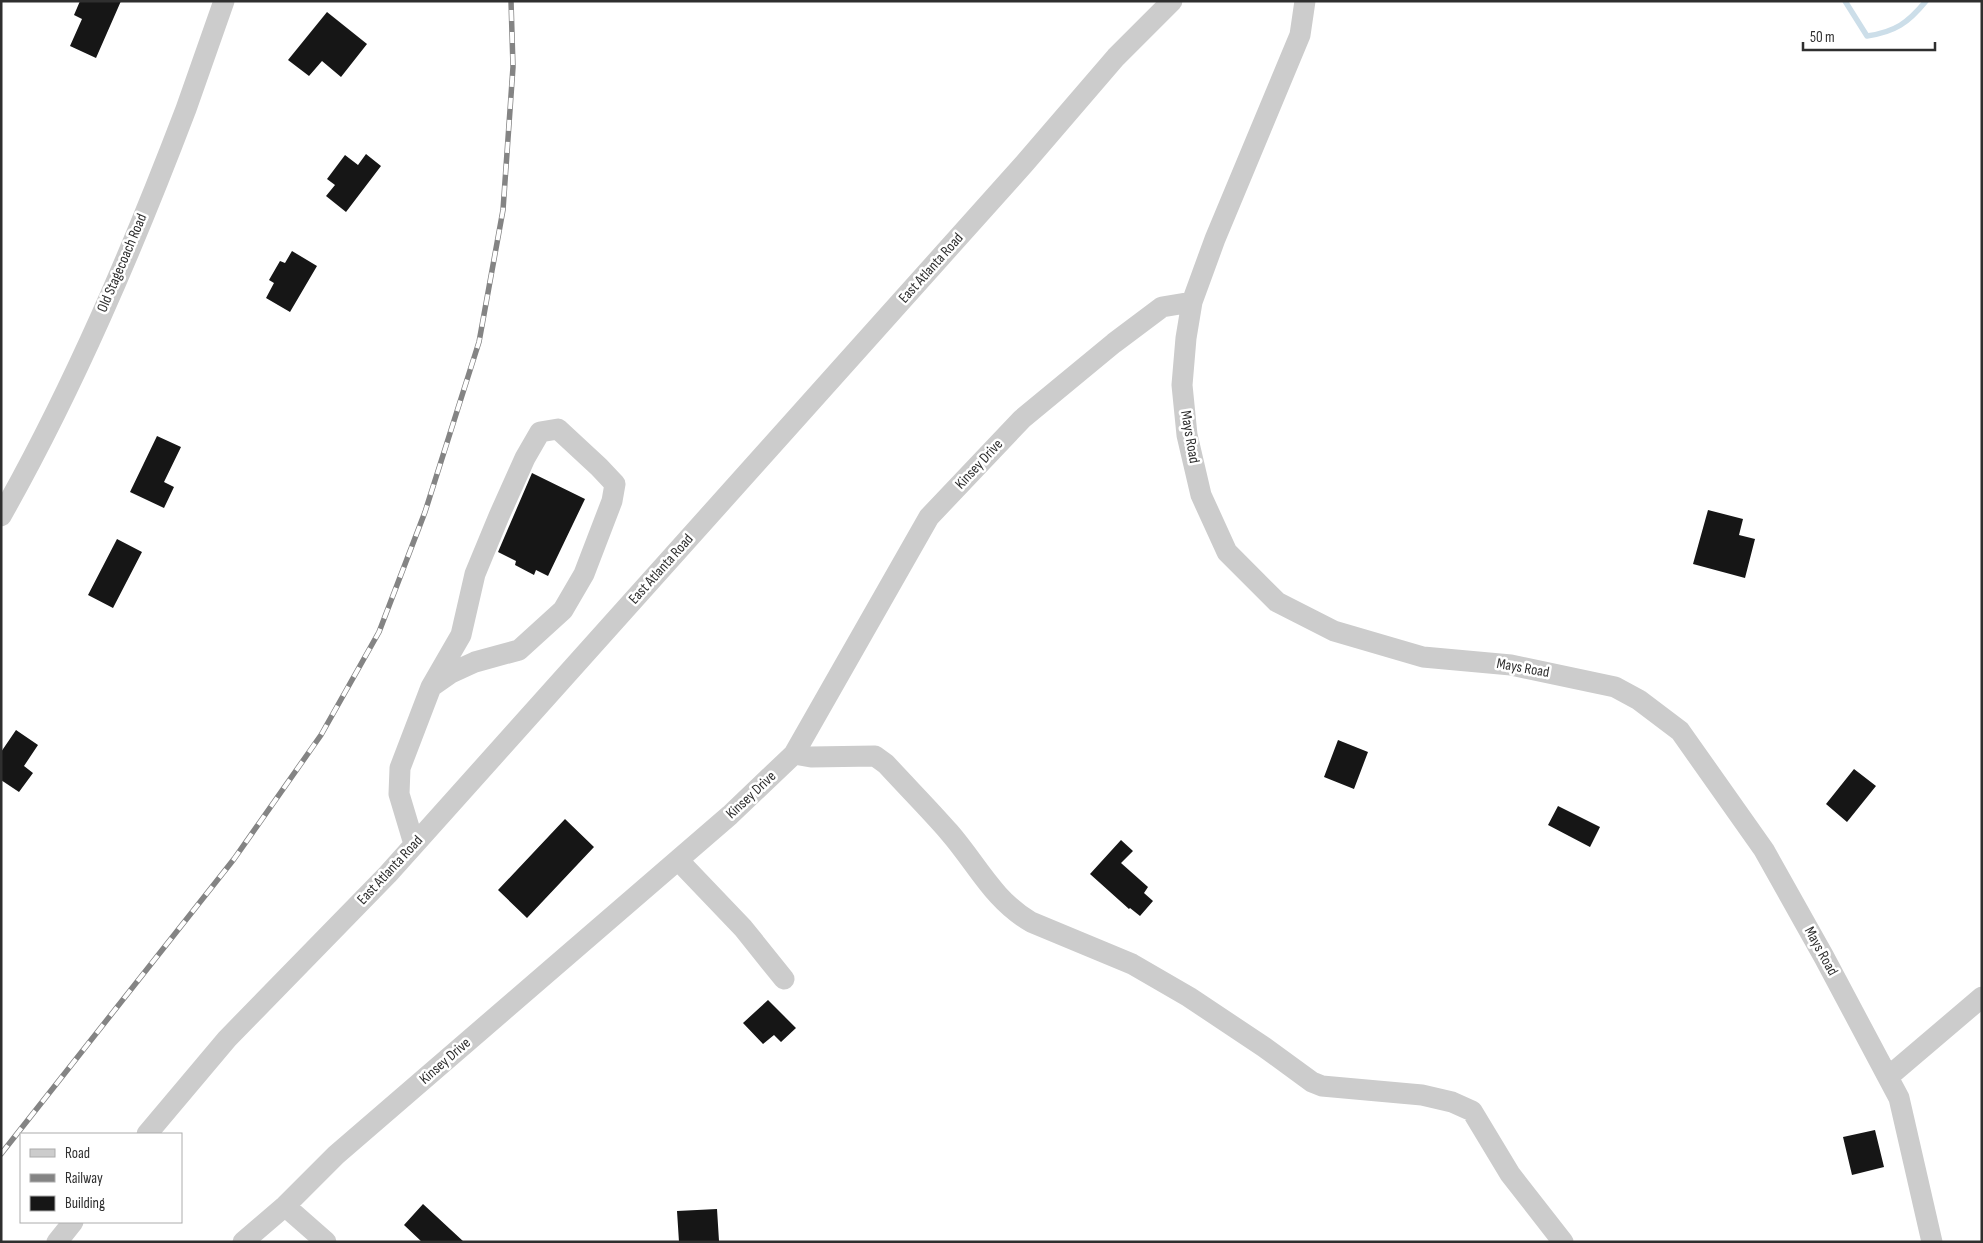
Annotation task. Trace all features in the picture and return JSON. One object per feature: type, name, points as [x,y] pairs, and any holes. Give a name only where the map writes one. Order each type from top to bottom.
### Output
[{"type":"street","name":"Old Stagecoach Road","points":[[1,516],[34,458],[120,272],[186,108],[224,1]]},
{"type":"street","name":"East Atlanta Road","points":[[148,1133],[227,1039],[388,874],[1024,164],[1116,58],[1172,1]]},
{"type":"street","name":"Mays Road","points":[[1305,1],[1300,35],[1192,302],[1186,338],[1182,385],[1187,435],[1201,495],[1227,552],[1277,602],[1334,631],[1423,657],[1511,665],[1615,687],[1639,700],[1680,731],[1764,850],[1824,957],[1899,1098],[1932,1242]]},
{"type":"street","name":"Kinsey Drive","points":[[243,1242],[286,1206],[336,1155],[730,815],[794,754],[929,517],[1022,419],[1114,343],[1162,307],[1192,302]]},
{"type":"street","points":[[414,844],[399,794],[400,768],[431,686],[461,635],[475,574],[525,458],[540,432],[558,429],[615,484],[612,501],[584,574],[563,610],[519,650],[484,660],[451,674],[431,686]]},
{"type":"street","points":[[461,635],[484,660]]},
{"type":"street","points":[[794,754],[811,757],[875,756],[886,764],[950,833],[999,898],[1018,915],[1132,964],[1189,997],[1272,1052],[1312,1082],[1322,1086],[1422,1095],[1452,1102],[1472,1112],[1510,1174],[1563,1242]]},
{"type":"street","points":[[678,860],[743,928],[784,979]]},
{"type":"street","points":[[1888,1077],[1982,997]]},
{"type":"street","points":[[286,1206],[326,1242]]},
{"type":"street","points":[[56,1242],[72,1223]]},
{"type":"building","points":[[80,1],[121,1],[96,58],[70,46],[82,19],[74,15]]},
{"type":"building","points":[[327,12],[367,44],[341,77],[322,61],[309,76],[288,60]]},
{"type":"building","points":[[366,154],[381,166],[346,212],[326,196],[335,185],[327,179],[345,155],[358,165]]},
{"type":"building","points":[[292,251],[317,266],[290,312],[266,298],[274,283],[269,280],[280,261],[285,263]]},
{"type":"building","points":[[157,436],[181,447],[164,482],[174,487],[164,508],[130,492]]},
{"type":"building","points":[[532,473],[585,499],[548,576],[536,570],[534,575],[515,565],[516,561],[498,552]]},
{"type":"building","points":[[1708,510],[1743,519],[1739,535],[1755,539],[1745,578],[1693,564]]},
{"type":"building","points":[[117,539],[142,552],[113,608],[88,595]]},
{"type":"building","points":[[16,730],[38,745],[24,766],[33,773],[19,792],[1,780],[1,752]]},
{"type":"building","points":[[1338,740],[1368,752],[1354,789],[1324,777]]},
{"type":"building","points":[[1854,769],[1876,786],[1847,822],[1826,804]]},
{"type":"building","points":[[1558,806],[1600,827],[1590,847],[1548,825]]},
{"type":"building","points":[[565,819],[594,847],[527,918],[498,890]]},
{"type":"building","points":[[1121,840],[1133,851],[1121,863],[1148,887],[1144,893],[1153,901],[1140,916],[1129,909],[1090,874]]},
{"type":"building","points":[[768,1000],[796,1028],[781,1042],[774,1035],[763,1044],[743,1023]]},
{"type":"building","points":[[1875,1130],[1884,1167],[1852,1175],[1843,1137]]},
{"type":"building","points":[[423,1204],[464,1242],[422,1242],[404,1225]]},
{"type":"building","points":[[717,1209],[719,1241],[679,1242],[677,1211]]},
{"type":"waterway","points":[[1845,1],[1867,36],[1886,32],[1907,21],[1926,1]]},
{"type":"railway","points":[[1,1154],[234,859],[321,735],[379,632],[425,512],[479,342],[503,210],[513,67],[511,1]]}]
